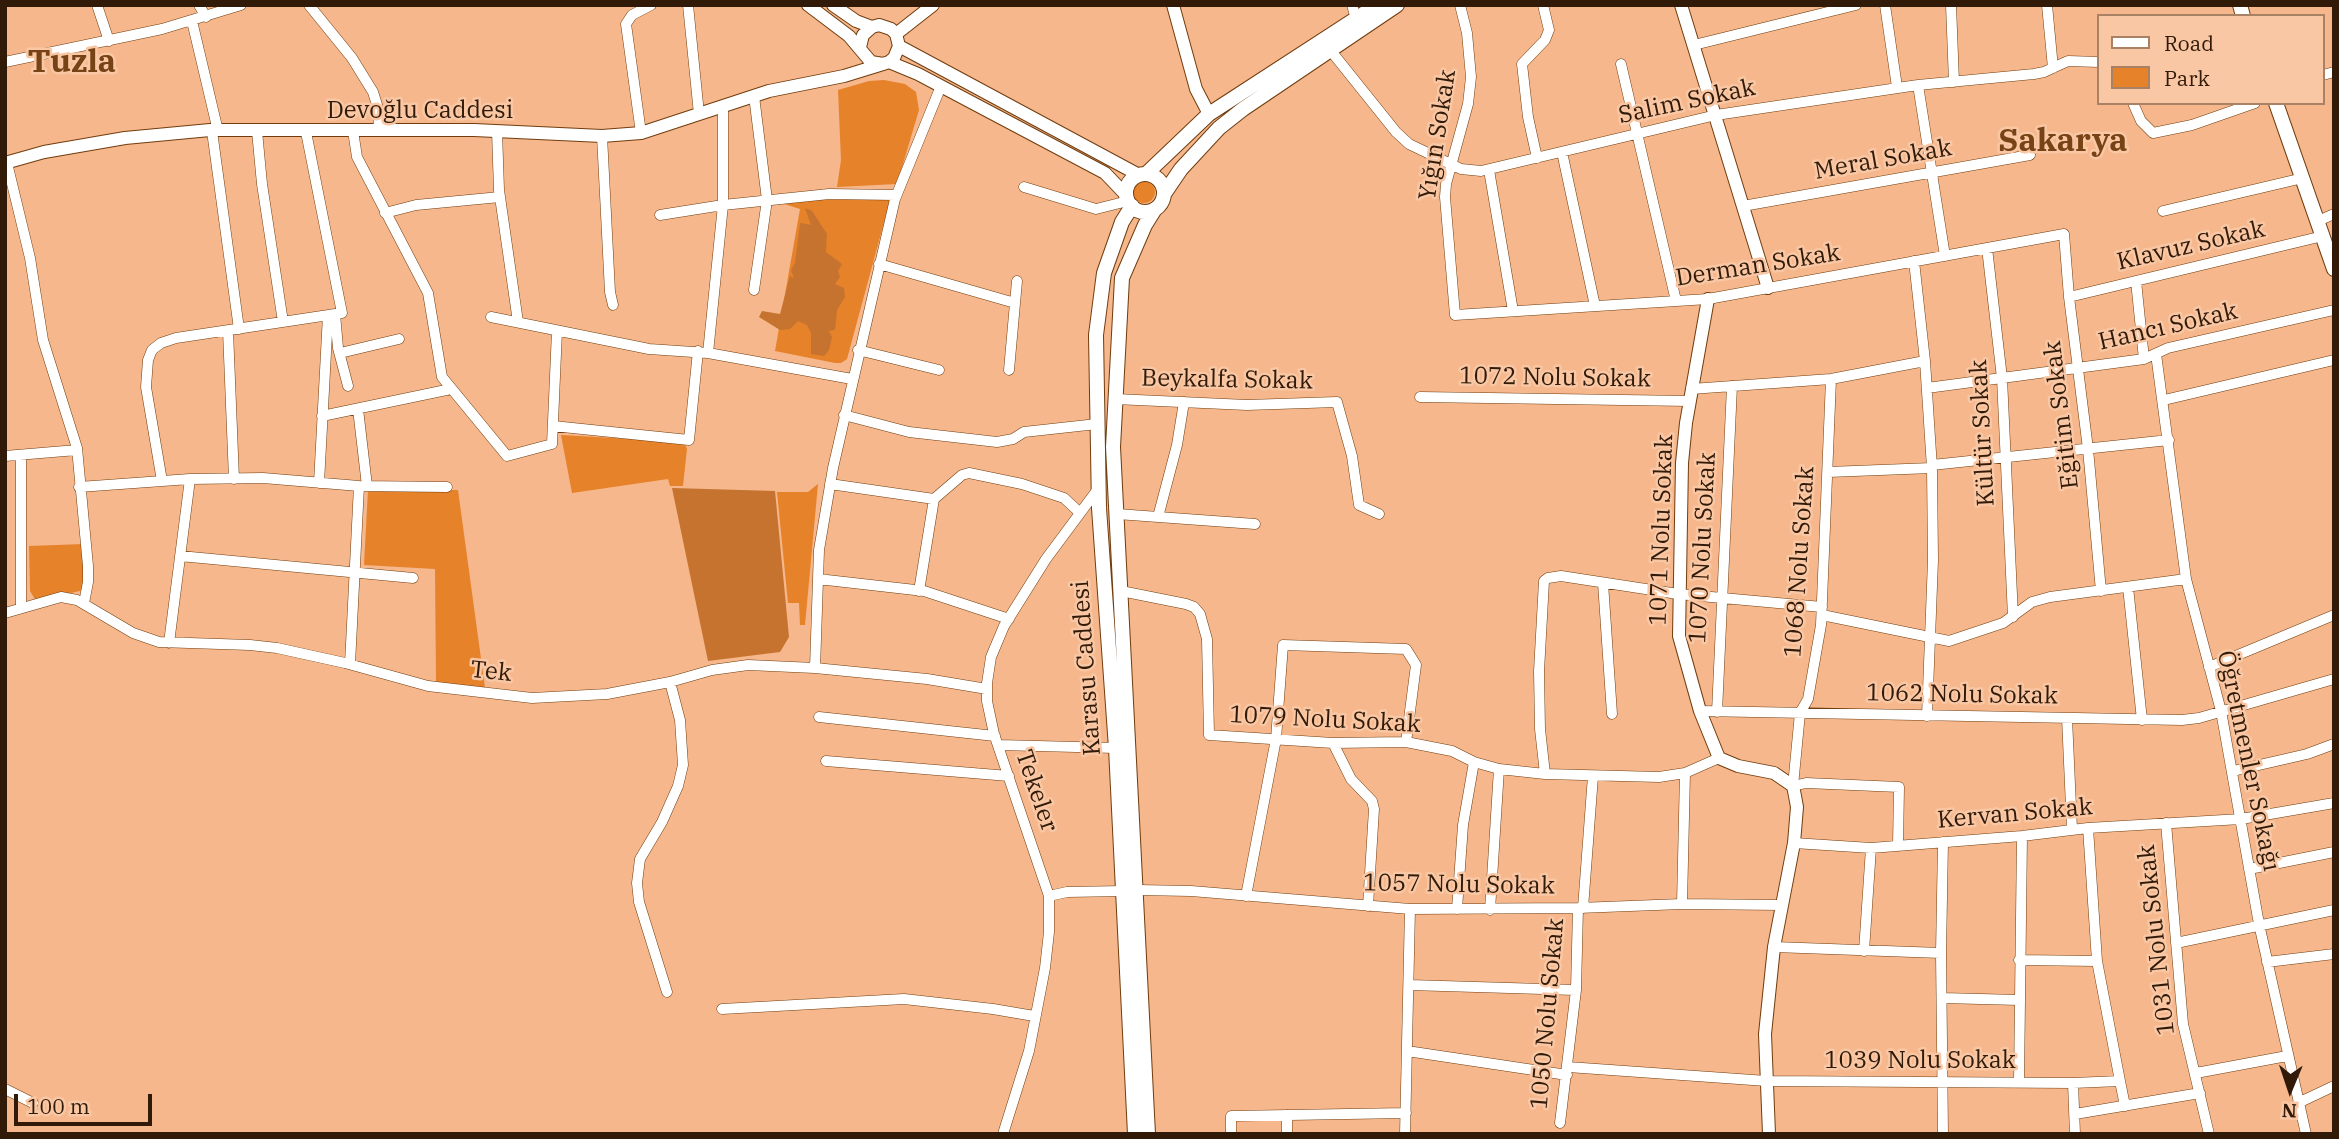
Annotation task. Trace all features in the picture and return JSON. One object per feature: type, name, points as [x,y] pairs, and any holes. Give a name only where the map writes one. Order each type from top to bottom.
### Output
[{"type":"main road","points":[[1377,5],[1354,12],[1209,114],[1129,183],[1129,201],[1143,211],[1155,209],[1181,169],[1219,128],[1396,5]]},
{"type":"main road","points":[[2277,105],[2334,269]]},
{"type":"main road","points":[[1142,174],[1157,178],[1164,194]]},
{"type":"main road","name":"Karasu Caddesi","points":[[1129,201],[1104,273],[1096,335],[1097,424],[1116,748],[1130,890],[1148,1134]]},
{"type":"main road","name":"Karasu Caddesi","points":[[1135,1134],[1121,591],[1113,446],[1122,278],[1145,225],[1155,209]]},
{"type":"street","points":[[97,5],[109,41]]},
{"type":"street","points":[[199,5],[206,18]]},
{"type":"street","points":[[5,62],[206,18],[241,5]]},
{"type":"street","points":[[309,5],[352,58],[373,92],[378,108],[379,130]]},
{"type":"street","points":[[641,133],[626,24],[632,15],[651,5]]},
{"type":"street","points":[[688,5],[699,114]]},
{"type":"street","points":[[808,5],[849,36],[871,62],[886,63],[941,86],[1105,173],[1129,201],[1096,209],[1024,187]]},
{"type":"street","points":[[833,5],[856,21],[872,27],[885,26],[898,40],[1142,174]]},
{"type":"street","points":[[886,63],[894,58],[898,40],[918,10],[933,5]]},
{"type":"street","points":[[1173,5],[1196,89],[1209,114]]},
{"type":"street","name":"Yığın Sokak","points":[[1455,315],[1445,197],[1468,104],[1471,77],[1467,33],[1460,5]]},
{"type":"street","points":[[1537,158],[1522,64],[1545,40],[1549,30],[1543,5]]},
{"type":"street","points":[[1682,5],[1768,288]]},
{"type":"street","points":[[1694,45],[1838,7],[1856,5]]},
{"type":"street","points":[[1885,5],[1897,88]]},
{"type":"street","points":[[1951,5],[1954,82]]},
{"type":"street","points":[[2047,5],[2053,68]]},
{"type":"street","points":[[192,21],[215,131],[233,330],[234,479]]},
{"type":"street","points":[[829,77],[852,64],[861,50],[863,35],[872,27]]},
{"type":"street","name":"Salim Sokak","points":[[1331,51],[1402,138],[1427,154],[1469,171],[1489,170],[1716,115],[1918,85],[2034,74],[2068,61],[2098,62]]},
{"type":"street","name":"Devoğlu Caddesi","points":[[6,163],[44,152],[125,138],[215,131],[497,131],[602,136],[641,133],[754,96],[829,77],[844,76],[886,63]]},
{"type":"street","points":[[1621,64],[1676,301]]},
{"type":"street","points":[[1918,85],[1945,256]]},
{"type":"street","points":[[816,668],[819,551],[844,415],[896,195],[941,86]]},
{"type":"street","points":[[754,96],[767,200],[754,290]]},
{"type":"street","points":[[2134,105],[2141,121],[2153,133],[2192,125],[2249,105]]},
{"type":"street","points":[[553,426],[689,440],[723,205],[723,106]]},
{"type":"street","points":[[257,131],[282,322]]},
{"type":"street","points":[[162,481],[146,387],[148,360],[152,350],[161,343],[176,338],[342,313],[306,131]]},
{"type":"street","points":[[353,131],[356,158],[428,293],[442,377],[507,456],[552,444],[557,331]]},
{"type":"street","points":[[497,131],[500,197],[519,322]]},
{"type":"street","points":[[602,136],[609,279],[613,305]]},
{"type":"street","points":[[1562,152],[1595,306]]},
{"type":"street","name":"Meral Sokak","points":[[1744,206],[2030,155]]},
{"type":"street","points":[[6,163],[30,258],[43,340],[77,450],[88,566],[84,603]]},
{"type":"street","points":[[1489,170],[1513,311]]},
{"type":"street","points":[[2163,211],[2303,178]]},
{"type":"street","points":[[660,215],[723,205],[830,194],[896,195]]},
{"type":"street","points":[[385,213],[416,205],[500,197]]},
{"type":"street","points":[[2318,221],[2334,214]]},
{"type":"street","name":"Derman Sokak","points":[[1455,315],[1708,299],[2064,234]]},
{"type":"street","name":"Eğitim Sokak","points":[[2064,234],[2101,591]]},
{"type":"street","name":"Klavuz Sokak","points":[[2069,296],[2323,236]]},
{"type":"street","name":"Kültür Sokak","points":[[1987,248],[2003,378],[2013,617]]},
{"type":"street","points":[[1914,261],[1925,361],[1932,467],[1933,560],[1927,716]]},
{"type":"street","points":[[879,264],[1015,303]]},
{"type":"street","points":[[1009,370],[1017,281]]},
{"type":"street","points":[[2136,281],[2144,359]]},
{"type":"street","name":"1071 Nolu Sokak","points":[[1708,299],[1690,395],[1682,463],[1679,636],[1700,711],[1719,758]]},
{"type":"street","name":"Hancı Sokak","points":[[1927,388],[2144,359],[2168,348],[2334,310]]},
{"type":"street","points":[[331,315],[348,386]]},
{"type":"street","points":[[318,483],[331,315]]},
{"type":"street","points":[[491,317],[649,349],[703,352],[852,379]]},
{"type":"street","points":[[340,353],[399,340]]},
{"type":"street","points":[[858,350],[939,370]]},
{"type":"street","name":"Öğretmenler Sokağı","points":[[2156,354],[2186,579],[2221,711],[2259,924],[2306,1134]]},
{"type":"street","points":[[2164,400],[2334,359]]},
{"type":"street","name":"1072 Nolu Sokak","points":[[1420,397],[1690,395],[1732,386],[1831,379],[1925,361]]},
{"type":"street","name":"1068 Nolu Sokak","points":[[1793,786],[1800,713],[1808,699],[1822,611],[1831,379]]},
{"type":"street","name":"1070 Nolu Sokak","points":[[1717,712],[1732,386]]},
{"type":"street","points":[[322,416],[451,389]]},
{"type":"street","name":"Beykalfa Sokak","points":[[1115,399],[1248,405],[1336,402],[1352,456],[1359,505],[1379,514]]},
{"type":"street","points":[[1158,517],[1177,444],[1184,402]]},
{"type":"street","points":[[350,664],[363,486],[358,409]]},
{"type":"street","points":[[844,415],[909,432],[996,442],[1013,439],[1024,432],[1097,424]]},
{"type":"street","points":[[1828,472],[1932,467],[2169,440]]},
{"type":"street","points":[[5,456],[77,450]]},
{"type":"street","points":[[21,455],[21,608]]},
{"type":"street","points":[[919,591],[934,499],[955,480],[969,473],[1022,484],[1063,498],[1079,512]]},
{"type":"street","points":[[79,487],[190,479],[363,486],[447,486]]},
{"type":"street","points":[[169,643],[190,479]]},
{"type":"street","points":[[830,484],[934,499]]},
{"type":"street","name":"Tekeler","points":[[1003,1134],[1029,1051],[1045,968],[1049,896],[996,740],[987,689],[992,657],[1009,619],[1046,559],[1099,488]]},
{"type":"street","points":[[1117,514],[1255,524]]},
{"type":"street","points":[[180,556],[412,578]]},
{"type":"street","points":[[1545,774],[1539,694],[1544,581],[1548,578],[1561,576],[1678,594],[1722,596],[1822,611],[1950,641],[1989,629],[2013,617],[2032,602],[2050,597],[2186,579]]},
{"type":"street","points":[[818,579],[919,591],[946,597],[1009,619]]},
{"type":"street","points":[[1603,583],[1612,714]]},
{"type":"street","points":[[2128,587],[2143,720]]},
{"type":"street","name":"1079 Nolu Sokak","points":[[1121,591],[1186,604],[1194,607],[1200,614],[1207,639],[1209,735],[1333,743],[1406,742],[1452,751],[1474,762],[1499,769],[1545,774],[1659,776],[1685,773]]},
{"type":"street","name":"Tek","points":[[5,613],[61,597],[84,603],[133,633],[159,642],[278,648],[428,685],[533,698],[607,694],[670,682],[712,670],[748,665],[927,678],[987,689]]},
{"type":"street","points":[[2209,667],[2334,615]]},
{"type":"street","points":[[1246,896],[1276,739],[1283,645],[1406,649],[1416,665],[1406,742]]},
{"type":"street","name":"1062 Nolu Sokak","points":[[1700,711],[2182,720],[2334,679]]},
{"type":"street","points":[[667,992],[639,902],[637,883],[640,859],[662,822],[678,786],[683,765],[680,720],[670,682]]},
{"type":"street","points":[[820,717],[996,740],[1116,748]]},
{"type":"street","points":[[2067,719],[2072,829]]},
{"type":"street","points":[[1333,743],[1351,779],[1372,802],[1374,809],[1368,906]]},
{"type":"street","points":[[2233,771],[2307,754],[2334,744]]},
{"type":"street","points":[[1682,904],[1685,773],[1719,758],[1738,766],[1774,773],[1793,786],[1797,807],[1794,843],[1774,947],[1765,1034],[1769,1134]]},
{"type":"street","points":[[826,761],[1009,776]]},
{"type":"street","points":[[1457,909],[1463,825],[1474,762]]},
{"type":"street","points":[[1490,909],[1499,769]]},
{"type":"street","name":"1050 Nolu Sokak","points":[[1560,1123],[1576,990],[1593,776]]},
{"type":"street","points":[[1793,786],[1806,783],[1899,787],[1898,846]]},
{"type":"street","name":"Kervan Sokak","points":[[1794,843],[1871,848],[1898,846],[2022,836],[2072,829],[2241,819],[2334,803]]},
{"type":"street","name":"1031 Nolu Sokak","points":[[2166,823],[2183,1024],[2209,1134]]},
{"type":"street","points":[[2088,828],[2097,961],[2125,1105]]},
{"type":"street","points":[[2019,1082],[2022,836]]},
{"type":"street","points":[[1943,1134],[1941,953],[1944,842]]},
{"type":"street","points":[[1864,951],[1871,848]]},
{"type":"street","points":[[2249,869],[2334,852]]},
{"type":"street","name":"1057 Nolu Sokak","points":[[1049,896],[1067,892],[1130,890],[1409,909],[1782,905]]},
{"type":"street","points":[[1405,1134],[1409,909]]},
{"type":"street","points":[[2176,943],[2334,910]]},
{"type":"street","points":[[1774,947],[1941,953]]},
{"type":"street","points":[[2267,962],[2334,954]]},
{"type":"street","points":[[2020,960],[2097,961]]},
{"type":"street","points":[[1409,985],[1576,990]]},
{"type":"street","points":[[722,1009],[904,999],[1034,1016]]},
{"type":"street","points":[[1942,999],[2019,1000]]},
{"type":"street","name":"1039 Nolu Sokak","points":[[1407,1051],[1567,1071],[1767,1082],[2120,1081]]},
{"type":"street","points":[[2196,1073],[2287,1056]]},
{"type":"street","points":[[2073,1083],[2075,1134]]},
{"type":"street","points":[[2298,1103],[2334,1086]]},
{"type":"street","points":[[5,1089],[33,1103]]},
{"type":"street","points":[[2075,1114],[2200,1093]]},
{"type":"street","points":[[1231,1134],[1231,1116],[1406,1113]]},
{"type":"street","points":[[1287,1115],[1287,1134]]},
{"type":"green space","points":[[884,80],[905,84],[916,92],[919,110],[897,184],[837,187],[841,160],[838,90],[869,81]]},
{"type":"green space","points":[[1140,181],[1148,181],[1155,188],[1155,196],[1148,203],[1140,203],[1133,196],[1133,188]]},
{"type":"green space","points":[[884,196],[890,200],[847,359],[835,363],[775,351],[800,209],[781,203],[786,200]]},
{"type":"green space","points":[[561,435],[684,442],[687,449],[683,486],[670,486],[668,479],[572,493]]},
{"type":"green space","points":[[818,484],[805,625],[800,625],[799,603],[788,603],[777,492],[808,492]]},
{"type":"green space","points":[[368,490],[458,490],[485,688],[436,682],[435,569],[364,565]]},
{"type":"green space","points":[[84,544],[84,590],[36,601],[30,591],[29,546]]},
{"type":"shaded area","points":[[805,208],[812,211],[827,234],[826,252],[842,264],[838,271],[840,277],[835,284],[844,288],[845,297],[837,310],[835,330],[829,331],[832,337],[829,350],[824,356],[811,354],[811,333],[807,325],[798,321],[790,329],[780,330],[759,317],[762,311],[780,314],[790,276],[794,278],[791,270],[795,263],[800,223],[811,225]]},
{"type":"shaded area","points":[[672,488],[775,491],[789,637],[780,652],[708,661]]},
{"type":"district","name":"Tuzla","points":[[72,63]]},
{"type":"district","name":"Sakarya","points":[[2063,142]]}]
